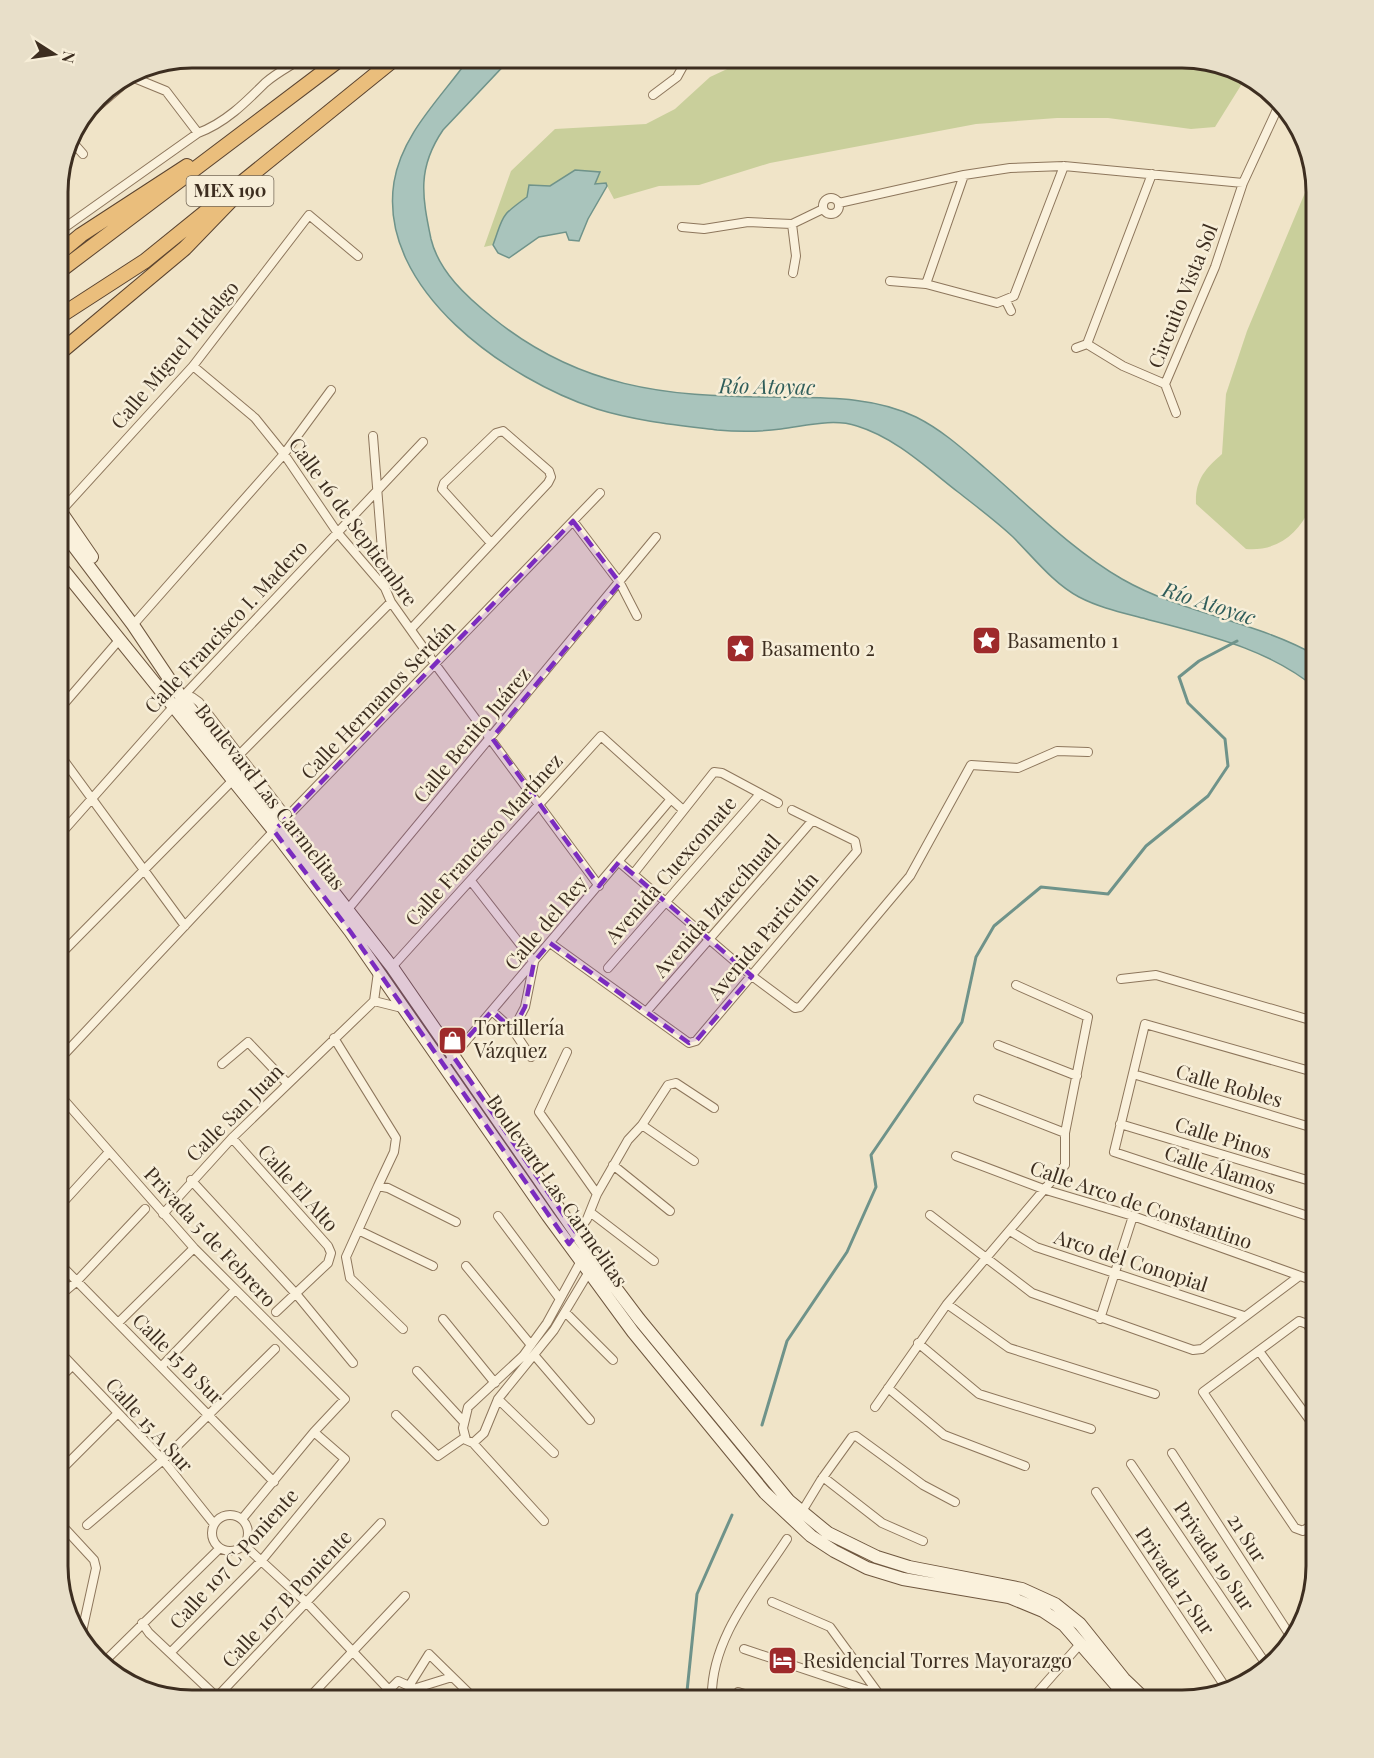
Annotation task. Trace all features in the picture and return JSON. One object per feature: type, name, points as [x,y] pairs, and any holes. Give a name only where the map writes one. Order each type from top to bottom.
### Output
[{"type":"highway","name":"MEX 190","points":[[68,265],[158,200],[238,135],[328,68]]},
{"type":"highway","name":"MEX 190","points":[[68,311],[145,261],[264,162],[319,122],[384,68]]},
{"type":"highway","points":[[68,246],[81,235],[238,135]]},
{"type":"highway","points":[[68,345],[185,248],[231,202],[264,162]]},
{"type":"main road","points":[[68,350],[94,323]]},
{"type":"main road","points":[[68,521],[101,570],[104,584]]},
{"type":"main road","name":"Boulevard Las Carmelitas","points":[[68,538],[133,625],[178,702],[233,780],[349,908],[393,967],[573,1239]]},
{"type":"main road","name":"Boulevard Las Carmelitas","points":[[68,575],[120,639],[178,702],[278,827],[445,1068],[589,1261],[633,1332],[765,1493],[811,1536],[840,1555],[876,1571],[1008,1597],[1067,1620],[1136,1690]]},
{"type":"main road","name":"Boulevard Las Carmelitas","points":[[589,1261],[801,1513],[828,1533],[877,1557],[932,1572],[1022,1589],[1055,1604],[1081,1643],[1121,1690]]},
{"type":"street","points":[[68,225],[198,133],[210,128],[239,108],[266,82],[287,68]]},
{"type":"street","points":[[653,95],[677,76],[682,68]]},
{"type":"street","points":[[139,80],[166,91],[198,133]]},
{"type":"street","name":"Circuito Vista Sol","points":[[1087,344],[1123,366],[1166,384],[1215,267],[1243,183],[1276,111]]},
{"type":"street","points":[[76,146],[83,154]]},
{"type":"street","points":[[682,227],[704,229],[747,222],[792,224],[823,209],[827,199],[834,198],[839,203],[964,175],[1010,168],[1064,166],[1243,183]]},
{"type":"street","points":[[890,281],[926,284],[997,303],[1014,296],[1064,166]]},
{"type":"street","points":[[1076,348],[1087,344],[1152,174]]},
{"type":"street","points":[[926,284],[964,175]]},
{"type":"street","name":"Calle Miguel Hidalgo","points":[[68,498],[193,366],[309,215],[358,256]]},
{"type":"street","points":[[792,224],[796,256],[793,273]]},
{"type":"street","points":[[1006,301],[1011,311]]},
{"type":"street","name":"Calle 16 de Septiembre","points":[[193,366],[255,418],[284,454],[337,532],[386,588],[391,602],[435,664],[492,738],[599,886]]},
{"type":"street","points":[[1166,384],[1176,413]]},
{"type":"street","points":[[133,625],[284,454],[332,390]]},
{"type":"street","points":[[411,629],[548,483],[551,477],[549,471],[509,433],[503,431],[496,433],[444,483],[442,489],[491,543]]},
{"type":"street","points":[[373,436],[386,588]]},
{"type":"street","name":"Calle Francisco I. Madero","points":[[68,827],[178,702],[423,442]]},
{"type":"street","name":"Calle Hermanos Serdán","points":[[68,1050],[278,827],[600,493]]},
{"type":"street","points":[[573,521],[620,583],[637,616]]},
{"type":"street","name":"Calle Benito Juárez","points":[[349,908],[656,537]]},
{"type":"street","points":[[240,754],[391,602]]},
{"type":"street","points":[[68,699],[120,639]]},
{"type":"street","name":"Boulevard Las Carmelitas","points":[[178,702],[192,697],[199,702],[284,813],[278,827]]},
{"type":"street","name":"Calle Francisco Martínez","points":[[393,967],[601,736],[670,799]]},
{"type":"street","points":[[619,862],[752,975],[795,1008],[800,1007],[910,876],[971,765],[1018,768],[1057,752],[1088,752]]},
{"type":"street","points":[[68,766],[184,926]]},
{"type":"street","points":[[634,873],[682,808],[714,772],[722,773],[778,803]]},
{"type":"street","points":[[68,947],[233,780]]},
{"type":"street","name":"Avenida Cuexcomate","points":[[608,968],[760,794]]},
{"type":"street","points":[[670,799],[682,808]]},
{"type":"street","name":"Calle del Rey","points":[[445,1068],[670,799]]},
{"type":"street","points":[[792,810],[812,821]]},
{"type":"street","name":"Avenida Paricutín","points":[[646,1012],[689,1043],[696,1041],[857,851],[858,846],[850,838],[812,821]]},
{"type":"street","name":"Avenida Iztaccíhuatl","points":[[646,1012],[812,821]]},
{"type":"street","points":[[471,881],[534,962],[532,984],[525,1007],[513,1030]]},
{"type":"street","points":[[550,943],[646,1012]]},
{"type":"street","points":[[378,972],[374,1001],[404,1008]]},
{"type":"street","points":[[1121,979],[1156,975],[1306,1019]]},
{"type":"street","points":[[876,1407],[947,1304],[1065,1165],[1065,1133],[1088,1017],[1016,985]]},
{"type":"street","name":"Calle San Juan","points":[[163,1214],[191,1180],[232,1138],[374,1001]]},
{"type":"street","points":[[492,1011],[513,1030],[531,1057]]},
{"type":"street","points":[[1120,1124],[1145,1024],[1306,1070]]},
{"type":"street","points":[[334,1038],[396,1138],[394,1152],[360,1231],[346,1257],[350,1278],[403,1329]]},
{"type":"street","points":[[222,1064],[248,1042],[287,1083]]},
{"type":"street","points":[[998,1045],[1077,1076]]},
{"type":"street","points":[[567,1052],[539,1112],[597,1194]]},
{"type":"street","name":"Calle Robles","points":[[1132,1074],[1306,1126]]},
{"type":"street","points":[[573,1239],[628,1140],[642,1125],[668,1085],[676,1083],[714,1108]]},
{"type":"street","points":[[978,1099],[1065,1133]]},
{"type":"street","name":"Privada 5 de Febrero","points":[[68,1105],[194,1248],[345,1399],[314,1432]]},
{"type":"street","name":"Calle Álamos","points":[[1120,1124],[1114,1152],[1306,1215]]},
{"type":"street","name":"Calle Pinos","points":[[1120,1124],[1306,1181]]},
{"type":"street","points":[[642,1125],[694,1161]]},
{"type":"street","name":"Calle El Alto","points":[[232,1138],[328,1246],[331,1253],[328,1263],[297,1295],[276,1312]]},
{"type":"street","points":[[68,1197],[109,1152]]},
{"type":"street","name":"Calle Arco de Constantino","points":[[956,1156],[1046,1190],[1133,1216],[1306,1279]]},
{"type":"street","points":[[613,1165],[670,1211]]},
{"type":"street","points":[[191,1180],[297,1295],[353,1363]]},
{"type":"street","points":[[378,1186],[388,1188],[456,1222]]},
{"type":"street","points":[[68,1289],[145,1209]]},
{"type":"street","points":[[590,1212],[654,1261]]},
{"type":"street","points":[[930,1215],[1022,1288],[1100,1319],[1197,1350],[1298,1277]]},
{"type":"street","points":[[498,1216],[560,1299]]},
{"type":"street","points":[[1100,1319],[1133,1216]]},
{"type":"street","points":[[360,1231],[433,1266]]},
{"type":"street","name":"Arco del Conopial","points":[[1010,1231],[1036,1247],[1114,1275],[1244,1316]]},
{"type":"street","points":[[118,1323],[194,1248]]},
{"type":"street","points":[[464,1438],[463,1421],[472,1402],[495,1383],[531,1345],[560,1299],[589,1261]]},
{"type":"street","points":[[473,1443],[484,1433],[498,1399],[535,1356],[565,1312],[589,1261]]},
{"type":"street","points":[[466,1266],[531,1345]]},
{"type":"street","name":"Calle 15 B Sur","points":[[68,1273],[274,1482]]},
{"type":"street","points":[[161,1367],[235,1290]]},
{"type":"street","points":[[947,1304],[1009,1348],[1155,1394]]},
{"type":"street","points":[[565,1312],[613,1360]]},
{"type":"street","points":[[443,1318],[495,1383]]},
{"type":"street","points":[[1306,1325],[1303,1321],[1299,1321],[1205,1388],[1203,1395],[1295,1528],[1303,1531],[1306,1529]]},
{"type":"street","points":[[918,1343],[979,1394],[1091,1429]]},
{"type":"street","points":[[87,1525],[163,1460],[275,1348]]},
{"type":"street","points":[[1259,1350],[1306,1416]]},
{"type":"street","points":[[535,1356],[590,1420]]},
{"type":"street","name":"Calle 15 A Sur","points":[[68,1362],[163,1460],[214,1524]]},
{"type":"street","points":[[68,1370],[72,1366]]},
{"type":"street","points":[[417,1371],[463,1421]]},
{"type":"street","points":[[888,1388],[944,1435],[1024,1466]]},
{"type":"street","points":[[498,1399],[555,1453]]},
{"type":"street","points":[[68,1463],[118,1413]]},
{"type":"street","points":[[396,1415],[435,1455],[441,1456],[464,1438]]},
{"type":"street","points":[[242,1519],[314,1432]]},
{"type":"street","name":"Calle 107 C Poniente","points":[[170,1653],[262,1560],[345,1459],[314,1432]]},
{"type":"street","points":[[801,1513],[852,1437],[860,1437],[923,1485],[955,1502]]},
{"type":"street","points":[[464,1438],[473,1443],[544,1521]]},
{"type":"street","name":"21 Sur","points":[[1172,1453],[1288,1632]]},
{"type":"street","name":"Privada 19 Sur","points":[[1131,1464],[1264,1660]]},
{"type":"street","points":[[824,1477],[882,1523],[923,1541]]},
{"type":"street","name":"Privada 17 Sur","points":[[1096,1492],[1223,1683]]},
{"type":"street","points":[[230,1515],[242,1519],[248,1534],[244,1545],[230,1551],[220,1548],[214,1540],[214,1524],[218,1519],[230,1515]]},
{"type":"street","name":"Calle 107 B Poniente","points":[[227,1690],[381,1523]]},
{"type":"street","points":[[68,1532],[94,1560],[96,1568],[83,1627]]},
{"type":"street","points":[[713,1690],[714,1672],[728,1631],[787,1539]]},
{"type":"street","points":[[244,1545],[307,1603],[389,1690],[398,1681],[410,1688],[452,1677]]},
{"type":"street","points":[[108,1658],[220,1548]]},
{"type":"street","points":[[317,1690],[405,1596]]},
{"type":"street","points":[[772,1602],[830,1627],[877,1690]]},
{"type":"street","points":[[142,1623],[209,1690]]},
{"type":"street","points":[[1040,1690],[1081,1643]]},
{"type":"street","points":[[744,1649],[862,1690]]},
{"type":"street","points":[[410,1688],[429,1654],[466,1690]]},
{"type":"highlighted area","points":[[573,521],[620,583],[492,738],[599,886],[619,862],[752,976],[696,1041],[689,1043],[550,943],[534,962],[525,1007],[513,1030],[492,1011],[459,1047],[453,1056],[577,1234],[569,1244],[350,931],[274,831]]},
{"type":"green space","points":[[729,68],[1191,68],[1215,72],[1242,83],[1215,127],[1191,129],[1108,118],[1057,118],[976,124],[770,163],[699,185],[659,186],[614,199],[606,184],[595,184],[600,172],[575,170],[550,186],[529,185],[527,197],[512,208],[501,222],[493,245],[484,247],[511,171],[555,129],[646,124],[675,109],[710,77]]},
{"type":"green space","points":[[1306,190],[1306,516],[1293,533],[1283,541],[1260,549],[1246,549],[1196,504],[1197,488],[1202,476],[1222,454],[1226,394],[1247,331]]},
{"type":"water","points":[[461,68],[502,68],[443,130],[435,144],[425,170],[425,209],[435,251],[447,273],[473,301],[525,341],[557,359],[590,373],[659,390],[732,396],[845,399],[881,405],[916,417],[952,440],[1068,541],[1122,579],[1170,601],[1269,634],[1306,650],[1306,681],[1278,663],[1236,645],[1112,610],[1070,592],[1052,578],[1013,537],[986,514],[910,454],[871,431],[848,424],[819,423],[765,431],[725,431],[626,417],[597,409],[562,395],[525,376],[489,353],[456,325],[427,294],[406,259],[394,222],[394,182],[398,164],[405,147],[424,116]]},
{"type":"water","points":[[575,170],[600,172],[595,184],[606,183],[607,186],[588,219],[579,241],[569,240],[566,232],[539,237],[509,258],[498,253],[493,245],[501,222],[511,209],[527,197],[529,185],[550,186]]},
{"type":"waterway","points":[[762,1425],[787,1341],[847,1252],[876,1187],[871,1155],[962,1022],[976,957],[994,926],[1041,887],[1108,894],[1146,846],[1208,796],[1228,766],[1225,739],[1188,703],[1179,677],[1199,661],[1237,641]]},
{"type":"waterway","points":[[687,1690],[697,1594],[732,1515]]},
{"type":"place","name":"Basamento 1","points":[[986,641]]},
{"type":"place","name":"Basamento 2","points":[[740,649]]},
{"type":"place","name":"Tortillería Vázquez","points":[[453,1040]]},
{"type":"place","name":"Residencial Torres Mayorazgo","points":[[782,1661]]},
{"type":"water label","name":"Río Atoyac","points":[[767,387]]},
{"type":"water label","name":"Río Atoyac","points":[[1209,604]]}]
